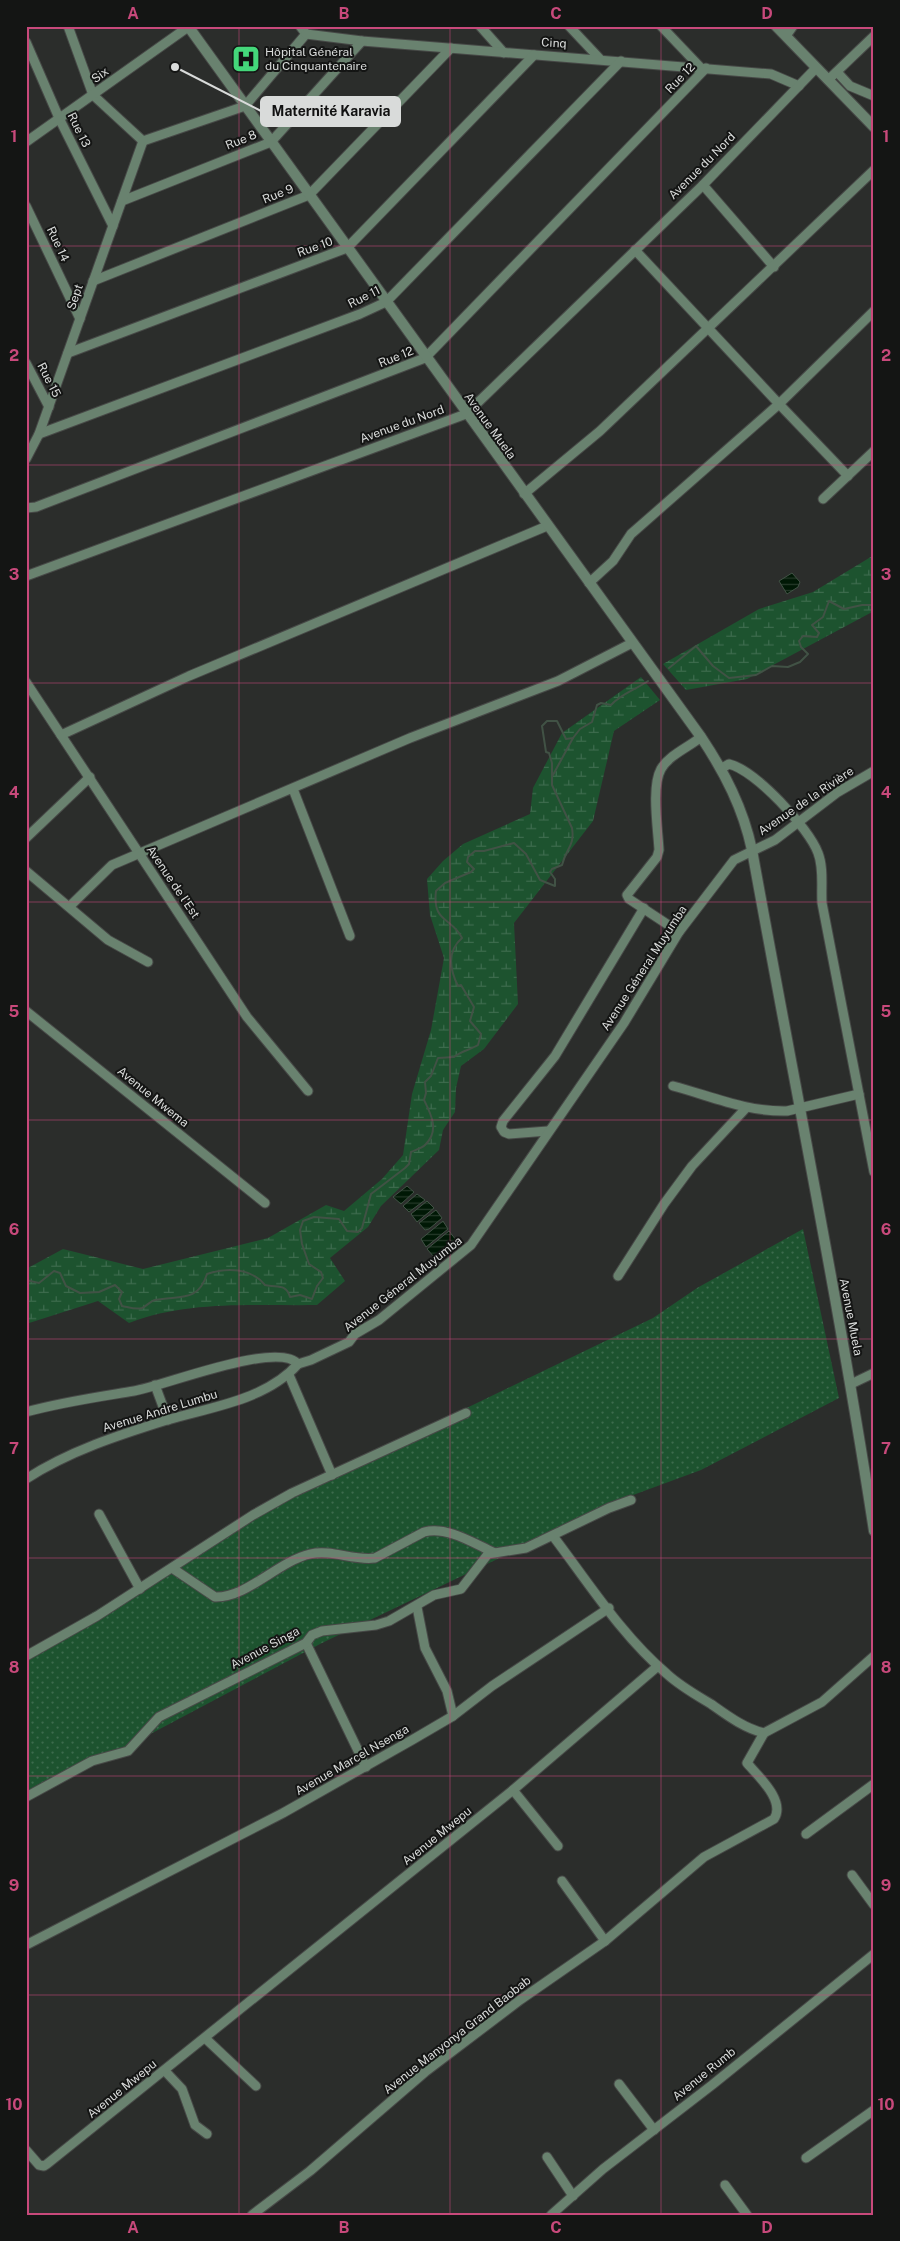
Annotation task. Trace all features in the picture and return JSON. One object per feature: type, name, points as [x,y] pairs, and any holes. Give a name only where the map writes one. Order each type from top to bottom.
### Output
[{"type":"street","points":[[68,26],[93,95],[143,141],[245,106],[303,30]]},
{"type":"street","points":[[480,26],[504,53]]},
{"type":"street","points":[[569,26],[600,59]]},
{"type":"street","points":[[661,26],[703,68]]},
{"type":"street","points":[[776,26],[874,127]]},
{"type":"street","points":[[786,36],[793,26]]},
{"type":"street","name":"Six","points":[[26,142],[188,27]]},
{"type":"street","name":"Avenue Muela","points":[[188,27],[722,768],[740,808],[752,850],[852,1384],[874,1531]]},
{"type":"street","name":"Cinq","points":[[303,30],[362,41],[771,74],[799,86]]},
{"type":"street","points":[[828,80],[874,36]]},
{"type":"street","name":"Rue 8","points":[[122,201],[271,142],[362,41]]},
{"type":"street","name":"Rue 13","points":[[26,42],[59,118],[112,226]]},
{"type":"street","name":"Rue 9","points":[[93,281],[309,195],[451,48]]},
{"type":"street","name":"Rue 10","points":[[68,352],[347,248],[534,55]]},
{"type":"street","name":"Rue 11","points":[[39,434],[360,314],[386,302],[621,61]]},
{"type":"street","name":"Rue 12","points":[[26,508],[36,507],[425,358],[703,68]]},
{"type":"street","name":"Avenue du Nord","points":[[26,576],[466,414],[703,185],[816,68]]},
{"type":"street","points":[[836,72],[850,86],[874,96]]},
{"type":"street","name":"Sept","points":[[26,459],[39,434],[49,408],[143,141]]},
{"type":"street","points":[[524,494],[586,443],[774,267],[874,170]]},
{"type":"street","points":[[703,185],[774,267]]},
{"type":"street","name":"Rue 14","points":[[26,206],[80,319]]},
{"type":"street","points":[[635,250],[778,404],[848,476]]},
{"type":"street","points":[[589,583],[613,561],[631,534],[778,404],[874,311]]},
{"type":"street","name":"Rue 15","points":[[26,363],[49,408]]},
{"type":"street","points":[[823,499],[874,451]]},
{"type":"street","points":[[61,735],[189,676],[548,526]]},
{"type":"street","points":[[70,906],[112,865],[410,738],[558,680],[632,643]]},
{"type":"street","name":"Avenue de l'Est","points":[[26,682],[247,1016],[308,1090]]},
{"type":"street","points":[[679,932],[629,899],[627,895],[657,857],[659,850],[657,783],[662,769],[669,760],[701,738]]},
{"type":"street","points":[[722,768],[729,764],[735,766],[776,798],[812,840],[821,862],[822,903],[859,1094],[870,1129],[874,1172]]},
{"type":"street","name":"Avenue de la Rivière","points":[[752,850],[775,840],[838,792],[874,771]]},
{"type":"street","points":[[26,838],[90,777]]},
{"type":"street","points":[[293,789],[350,936]]},
{"type":"street","name":"Avenue Géneral Muyumba","points":[[298,1364],[349,1342],[355,1334],[378,1320],[465,1251],[484,1229],[548,1131],[624,1023],[679,932],[734,860],[752,850]]},
{"type":"street","points":[[26,871],[70,906],[108,940],[148,962]]},
{"type":"street","points":[[548,1131],[509,1134],[501,1127],[503,1121],[556,1056],[644,908]]},
{"type":"street","name":"Avenue Mwema","points":[[26,1011],[265,1202]]},
{"type":"street","points":[[673,1086],[746,1108],[783,1111],[859,1094]]},
{"type":"street","points":[[618,1276],[664,1204],[692,1166],[746,1108]]},
{"type":"street","points":[[26,1412],[92,1396],[134,1391],[236,1362],[280,1356],[295,1359],[298,1364]]},
{"type":"street","name":"Avenue Andre Lumbu","points":[[26,1479],[69,1455],[168,1420],[235,1402],[289,1374],[298,1364]]},
{"type":"street","points":[[852,1384],[874,1373]]},
{"type":"street","points":[[289,1374],[332,1475]]},
{"type":"street","points":[[155,1385],[168,1420]]},
{"type":"street","points":[[26,1656],[140,1589],[253,1515],[332,1475],[466,1413]]},
{"type":"street","points":[[172,1568],[215,1597],[223,1597],[233,1594],[284,1563],[308,1555],[325,1552],[366,1559],[375,1558],[433,1529],[468,1540],[493,1552],[526,1548],[609,1508],[631,1500]]},
{"type":"street","points":[[99,1514],[140,1589]]},
{"type":"street","points":[[553,1536],[608,1608],[658,1666],[681,1684],[746,1727],[764,1733],[822,1702],[874,1656]]},
{"type":"street","name":"Avenue Singa","points":[[26,1797],[92,1760],[128,1751],[159,1717],[306,1643],[312,1635],[322,1630],[376,1625],[417,1607],[434,1595],[461,1589],[471,1578],[483,1558],[493,1552]]},
{"type":"street","points":[[417,1607],[425,1648],[447,1691],[453,1716]]},
{"type":"street","name":"Avenue Marcel Nsenga","points":[[26,1945],[283,1814],[453,1716],[492,1686],[608,1608]]},
{"type":"street","points":[[306,1643],[366,1766]]},
{"type":"street","name":"Avenue Mwepu","points":[[26,2150],[38,2165],[44,2166],[165,2071],[513,1790],[658,1666]]},
{"type":"street","name":"Avenue Manyonya Grand Baobab","points":[[252,2215],[310,2170],[425,2072],[520,2000],[605,1941],[704,1857],[771,1822],[776,1816],[777,1806],[775,1800],[747,1763],[764,1733]]},
{"type":"street","points":[[806,1834],[874,1784]]},
{"type":"street","points":[[513,1790],[558,1846]]},
{"type":"street","points":[[852,1875],[874,1905]]},
{"type":"street","points":[[562,1881],[605,1941]]},
{"type":"street","name":"Avenue Rumb","points":[[551,2215],[603,2169],[874,1954]]},
{"type":"street","points":[[205,2038],[256,2086]]},
{"type":"street","points":[[165,2071],[182,2089],[195,2125],[207,2134]]},
{"type":"street","points":[[618,2084],[654,2130]]},
{"type":"street","points":[[806,2158],[874,2110]]},
{"type":"street","points":[[547,2157],[573,2196]]},
{"type":"street","points":[[724,2184],[747,2215]]},
{"type":"green space","points":[[874,555],[874,611],[747,679],[686,690],[663,664],[759,609],[813,592]]},
{"type":"green space","points":[[641,677],[660,700],[614,731],[593,821],[514,923],[518,1004],[484,1049],[461,1066],[456,1088],[455,1112],[443,1130],[439,1150],[381,1206],[368,1227],[330,1258],[345,1281],[317,1305],[198,1307],[151,1316],[129,1323],[98,1301],[26,1324],[26,1269],[63,1249],[143,1269],[268,1238],[326,1205],[344,1211],[382,1179],[403,1155],[412,1094],[431,1030],[444,958],[430,915],[427,879],[443,861],[463,844],[530,814],[533,788],[562,733]]},
{"type":"green space","points":[[803,1229],[839,1398],[701,1470],[625,1498],[322,1643],[26,1800],[26,1652],[299,1489],[653,1318],[697,1288]]},
{"type":"shaded area","points":[[792,573],[800,582],[798,587],[787,594],[779,581]]},
{"type":"shaded area","points":[[407,1186],[414,1192],[401,1204],[393,1197]]},
{"type":"shaded area","points":[[417,1194],[425,1200],[409,1212],[403,1206]]},
{"type":"shaded area","points":[[427,1201],[434,1208],[417,1222],[411,1214]]},
{"type":"shaded area","points":[[436,1210],[442,1218],[425,1230],[419,1223]]},
{"type":"shaded area","points":[[443,1221],[448,1229],[426,1247],[421,1239]]},
{"type":"shaded area","points":[[449,1231],[456,1240],[434,1257],[427,1249]]},
{"type":"waterway","points":[[669,668],[696,646],[713,666],[729,678],[756,675],[772,666],[788,667],[800,662],[808,654],[801,647],[799,641],[803,636],[817,637],[819,633],[812,625],[823,617],[829,601],[844,609],[862,605],[874,605]]},
{"type":"waterway","points":[[26,1280],[39,1283],[54,1271],[60,1273],[66,1286],[80,1293],[99,1292],[115,1285],[122,1292],[119,1299],[122,1306],[137,1309],[155,1300],[193,1294],[203,1283],[207,1274],[223,1270],[238,1270],[253,1275],[265,1285],[283,1288],[290,1297],[300,1295],[312,1299],[317,1286],[323,1278],[321,1272],[309,1264],[302,1244],[300,1230],[303,1221],[314,1217],[339,1219],[347,1231],[358,1232],[362,1228],[371,1194],[409,1164],[411,1152],[425,1145],[430,1140],[433,1122],[424,1100],[426,1093],[425,1082],[431,1076],[438,1058],[454,1057],[478,1045],[481,1034],[470,1021],[474,1007],[461,985],[458,986],[451,966],[454,948],[462,938],[458,931],[444,919],[437,909],[436,891],[445,883],[474,869],[467,862],[468,857],[475,851],[484,851],[514,843],[526,854],[540,880],[555,886],[555,879],[550,872],[552,869],[562,865],[573,834],[552,785],[552,763],[549,753],[546,752],[542,726],[547,721],[557,721],[566,739],[573,738],[580,729],[592,722],[597,705],[601,703],[611,705],[648,681]]},
{"type":"waterway","points":[[553,775],[573,738]]},
{"type":"place","name":"Hôpital Général du Cinquantenaire","points":[[246,59]]},
{"type":"place","name":"Maternité Karavia","points":[[175,67]]}]
